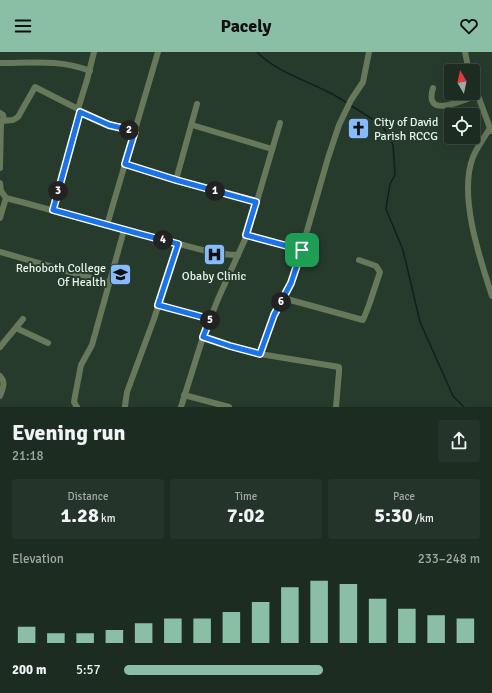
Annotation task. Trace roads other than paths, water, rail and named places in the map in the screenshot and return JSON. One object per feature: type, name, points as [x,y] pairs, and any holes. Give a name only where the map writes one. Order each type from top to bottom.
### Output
[{"type":"street","points":[[53,210],[94,52]]},
{"type":"street","points":[[107,225],[158,52]]},
{"type":"street","points":[[260,354],[274,315],[291,283],[330,151],[339,125],[351,100],[363,82],[369,52]]},
{"type":"street","points":[[465,52],[468,64]]},
{"type":"street","points":[[0,63],[26,61],[53,63],[76,66],[90,71]]},
{"type":"street","points":[[2,121],[13,120],[18,117],[35,87],[109,125],[135,131]]},
{"type":"street","points":[[433,88],[430,96],[437,105],[442,106],[466,100]]},
{"type":"street","points":[[479,100],[491,130],[473,158],[470,167],[468,194],[476,242],[492,296]]},
{"type":"street","points":[[176,180],[197,104]]},
{"type":"street","points":[[0,113],[3,115],[4,119],[2,121],[0,168]]},
{"type":"street","points":[[181,407],[203,337],[246,235],[280,123]]},
{"type":"street","points":[[192,125],[272,149]]},
{"type":"street","points":[[125,164],[256,202]]},
{"type":"street","points":[[0,183],[1,191],[6,198],[178,244],[218,253],[238,255]]},
{"type":"street","points":[[0,218],[6,198]]},
{"type":"street","points":[[77,407],[74,402],[81,365],[92,345],[108,283],[124,230]]},
{"type":"street","points":[[246,235],[302,250]]},
{"type":"street","points":[[126,407],[127,392],[178,244]]},
{"type":"street","points":[[0,252],[108,283]]},
{"type":"street","points":[[283,298],[363,320],[380,272],[376,266],[359,260]]},
{"type":"street","points":[[158,305],[210,319]]},
{"type":"street","points":[[0,347],[2,340],[16,328],[23,319]]},
{"type":"street","points":[[16,328],[48,343]]},
{"type":"street","points":[[203,337],[260,354],[338,367],[339,372],[336,407]]},
{"type":"street","points":[[0,376],[4,383],[0,396]]},
{"type":"street","points":[[184,395],[229,407]]},
{"type":"waterway","points":[[257,52],[272,65],[333,94],[347,103]]},
{"type":"waterway","points":[[350,105],[382,125],[393,145],[395,175],[390,184],[386,209],[403,250],[420,322],[453,396],[464,407]]},
{"type":"place","name":"City of David Parish RCCG","points":[[359,129]]},
{"type":"place","name":"Obaby Clinic","points":[[214,255]]},
{"type":"place","name":"Rehoboth College Of Health","points":[[121,275]]}]
